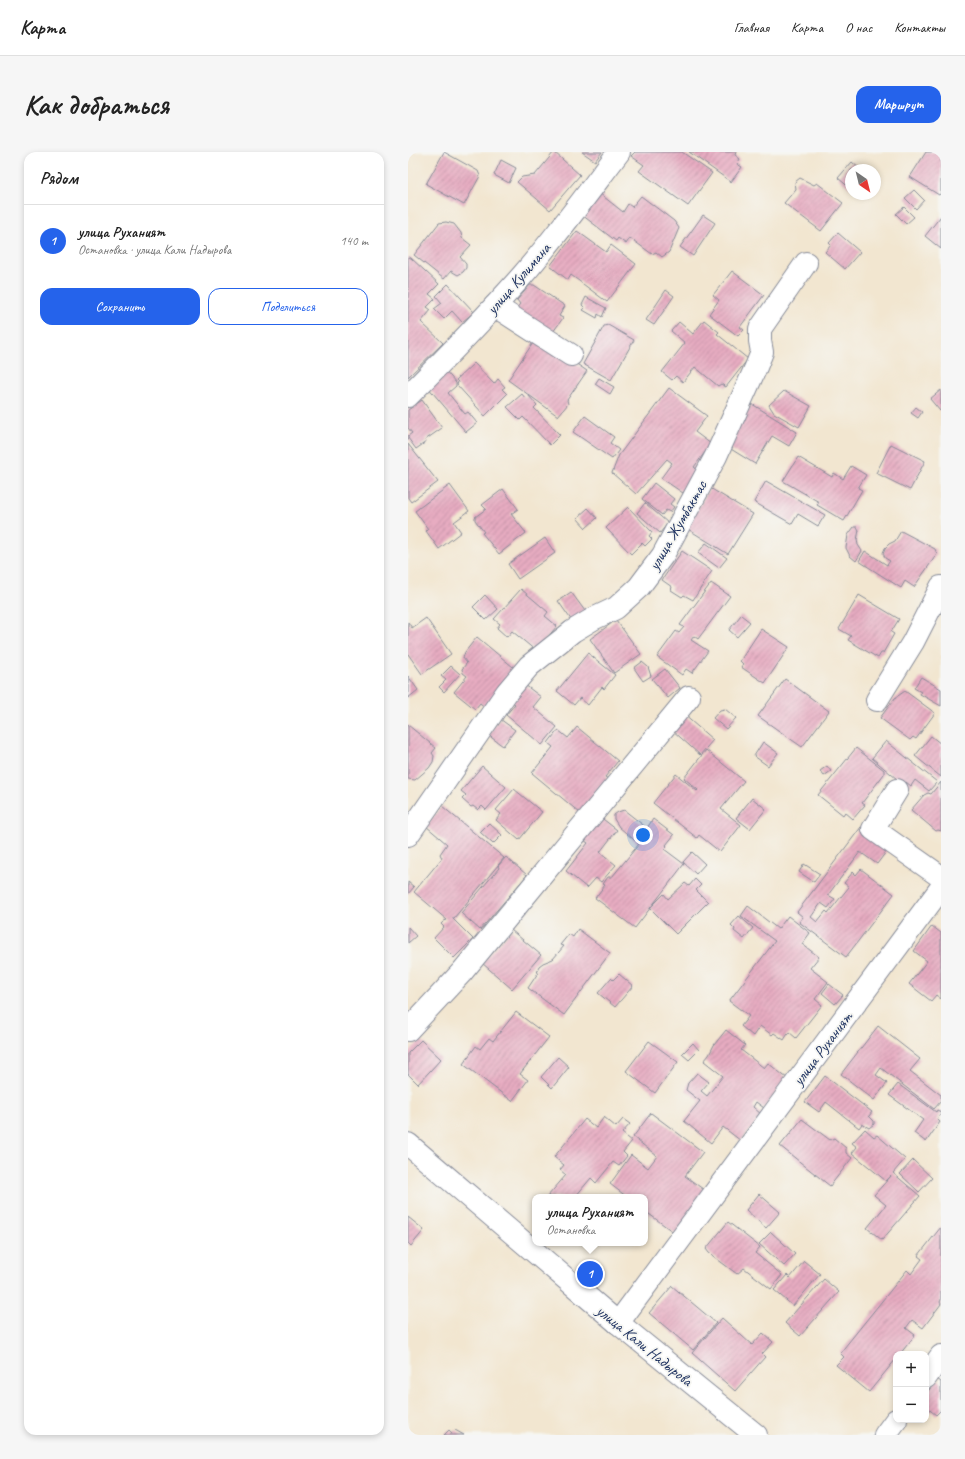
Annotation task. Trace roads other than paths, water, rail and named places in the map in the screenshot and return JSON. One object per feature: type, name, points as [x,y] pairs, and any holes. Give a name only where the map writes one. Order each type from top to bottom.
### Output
[{"type":"street","name":"улица Кулимана","points":[[408,396],[467,337],[522,275],[568,219],[618,152]]},
{"type":"street","name":"улица Жумбактас","points":[[408,835],[507,692],[529,666],[573,631],[616,608],[639,588],[663,555],[716,456],[756,367],[762,352],[760,330],[806,263]]},
{"type":"street","points":[[495,306],[571,355]]},
{"type":"street","points":[[877,700],[913,642],[941,587]]},
{"type":"street","points":[[408,1030],[462,972],[690,696]]},
{"type":"street","points":[[897,790],[873,829],[941,877]]},
{"type":"street","name":"улица Руханият","points":[[618,1323],[941,888]]},
{"type":"street","name":"улица Кали Надырова","points":[[408,1144],[618,1323],[756,1435]]},
{"type":"street","points":[[929,1373],[941,1356]]},
{"type":"street","points":[[886,1435],[894,1423]]},
{"type":"place","name":"улица Руханият","points":[[590,1274]]}]
